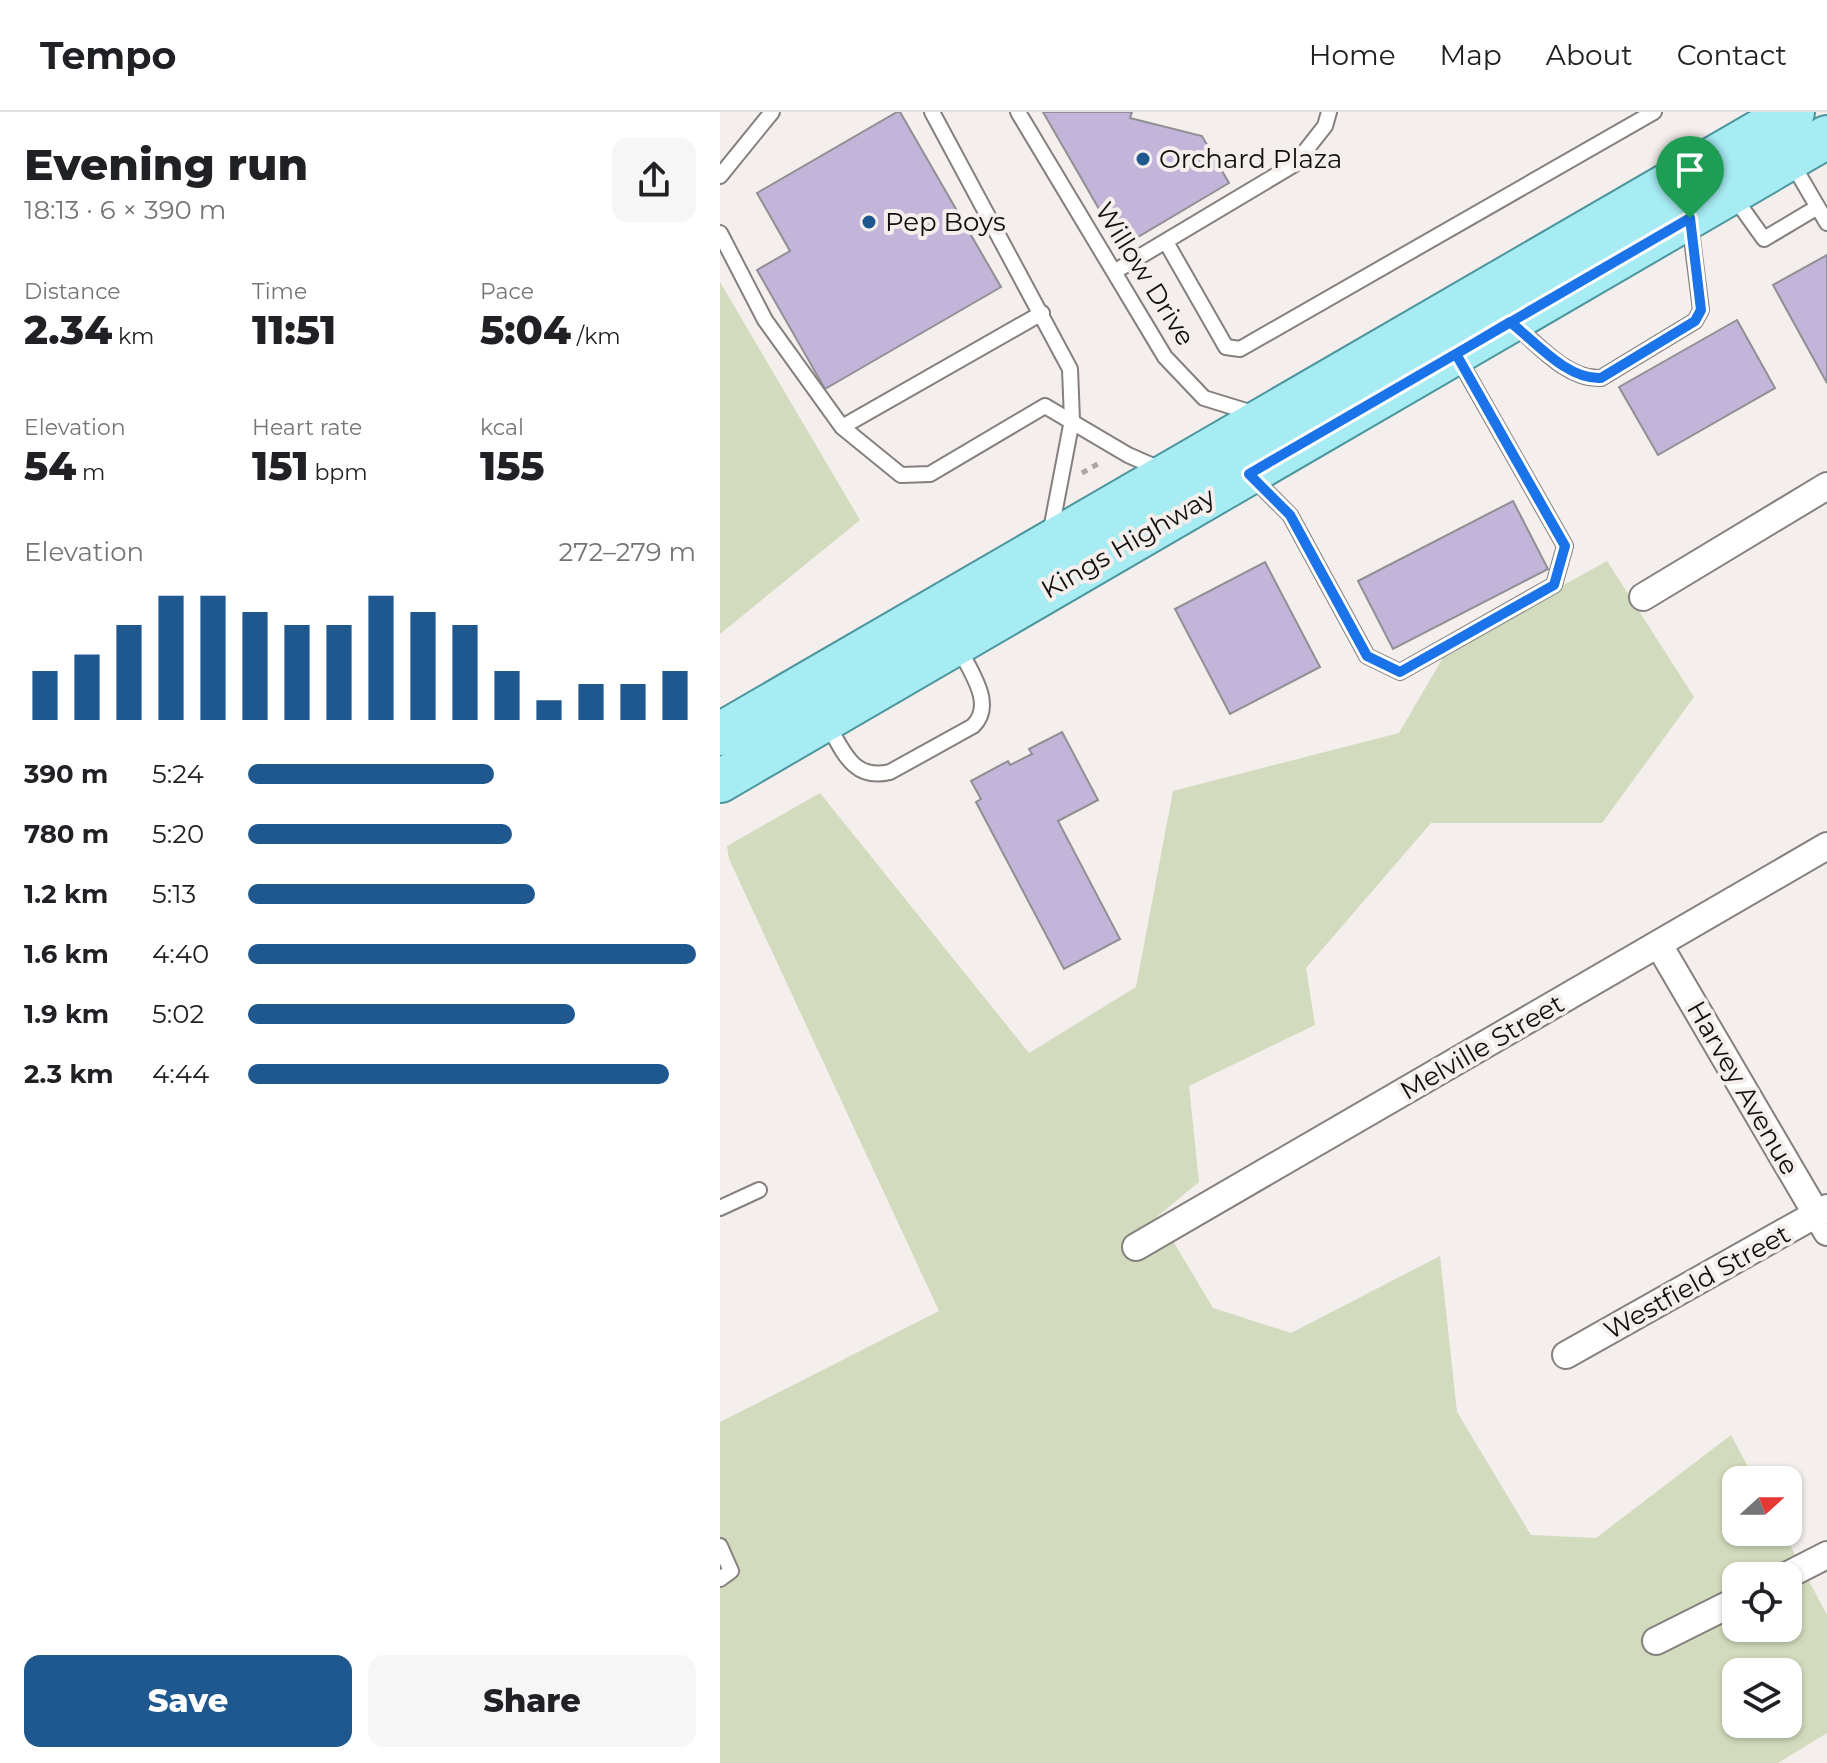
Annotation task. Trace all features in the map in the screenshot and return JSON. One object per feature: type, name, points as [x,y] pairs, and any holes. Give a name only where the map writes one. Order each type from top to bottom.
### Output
[{"type":"main road","name":"Kings Highway","points":[[720,781],[1690,218],[1812,139]]},
{"type":"main road","name":"Kings Highway","points":[[720,734],[1268,417],[1812,139]]},
{"type":"street","points":[[1643,597],[1827,486]]},
{"type":"street","name":"Melville Street","points":[[1136,1247],[1827,846]]},
{"type":"street","name":"Harvey Avenue","points":[[1659,945],[1824,1218]]},
{"type":"street","name":"Westfield Street","points":[[1566,1355],[1824,1218]]},
{"type":"street","points":[[1802,1568],[1827,1555]]},
{"type":"street","points":[[1656,1641],[1722,1608]]},
{"type":"lane","points":[[720,176],[772,112]]},
{"type":"lane","points":[[932,112],[1070,369],[1072,420],[1048,545]]},
{"type":"lane","name":"Willow Drive","points":[[1018,112],[1165,357],[1204,398],[1268,417]]},
{"type":"lane","points":[[1114,272],[1295,164],[1325,126],[1329,112]]},
{"type":"lane","points":[[1166,242],[1226,347],[1240,349],[1654,112]]},
{"type":"lane","points":[[1812,139],[1816,208],[1827,223]]},
{"type":"lane","points":[[1732,193],[1764,239],[1816,208]]},
{"type":"lane","points":[[1510,322],[1571,371],[1587,379],[1601,378],[1695,321],[1701,310],[1690,218]]},
{"type":"lane","points":[[720,233],[765,320],[842,427],[901,475],[930,474],[1045,406],[1128,455],[1171,473]]},
{"type":"lane","points":[[842,427],[1042,313]]},
{"type":"lane","points":[[1249,474],[1290,515],[1367,656],[1400,672],[1554,585],[1565,546],[1456,354]]},
{"type":"lane","points":[[825,719],[848,760],[861,773],[875,776],[908,763],[973,726],[982,718],[983,705],[956,643]]},
{"type":"lane","points":[[720,1208],[759,1190]]},
{"type":"lane","points":[[720,1546],[731,1571],[720,1579]]},
{"type":"path","points":[[1081,474],[1101,462]]},
{"type":"green space","points":[[720,282],[860,520],[720,634]]},
{"type":"green space","points":[[1607,561],[1694,697],[1602,823],[1431,823],[1306,968],[1315,1025],[1189,1086],[1199,1182],[1158,1216],[1213,1308],[1291,1333],[1440,1256],[1457,1412],[1531,1535],[1596,1538],[1731,1435],[1748,1466],[1722,1466],[1722,1546],[1790,1546],[1799,1562],[1722,1562],[1722,1642],[1802,1642],[1802,1568],[1827,1615],[1827,1733],[1778,1763],[720,1763],[720,1422],[939,1311],[729,859],[727,846],[820,793],[1029,1053],[1136,987],[1173,791],[1399,733],[1448,649]]},
{"type":"building","name":"Pep Boys","points":[[900,112],[1001,287],[825,389],[757,270],[790,251],[757,193]]},
{"type":"building","name":"Orchard Plaza","points":[[1043,112],[1132,112],[1130,118],[1202,136],[1229,183],[1121,247]]},
{"type":"building","points":[[1827,255],[1827,383],[1773,285]]},
{"type":"building","points":[[1737,320],[1775,388],[1658,455],[1619,387]]},
{"type":"building","points":[[1513,501],[1548,569],[1393,649],[1358,581]]},
{"type":"building","points":[[1265,562],[1320,667],[1230,714],[1175,609]]},
{"type":"building","points":[[1062,732],[1098,800],[1058,821],[1120,939],[1064,969],[976,802],[981,799],[971,781],[1008,761],[1010,765],[1032,754],[1029,749]]},
{"type":"place","name":"Orchard Plaza","points":[[1143,159]]},
{"type":"place","name":"Pep Boys","points":[[869,222]]},
{"type":"route","points":[[1690,218],[1600,270],[1249,474],[1290,515],[1367,656],[1400,672],[1554,585],[1565,546],[1456,354],[1510,322],[1571,371],[1587,379],[1601,378],[1695,321],[1701,310],[1690,218]]}]
